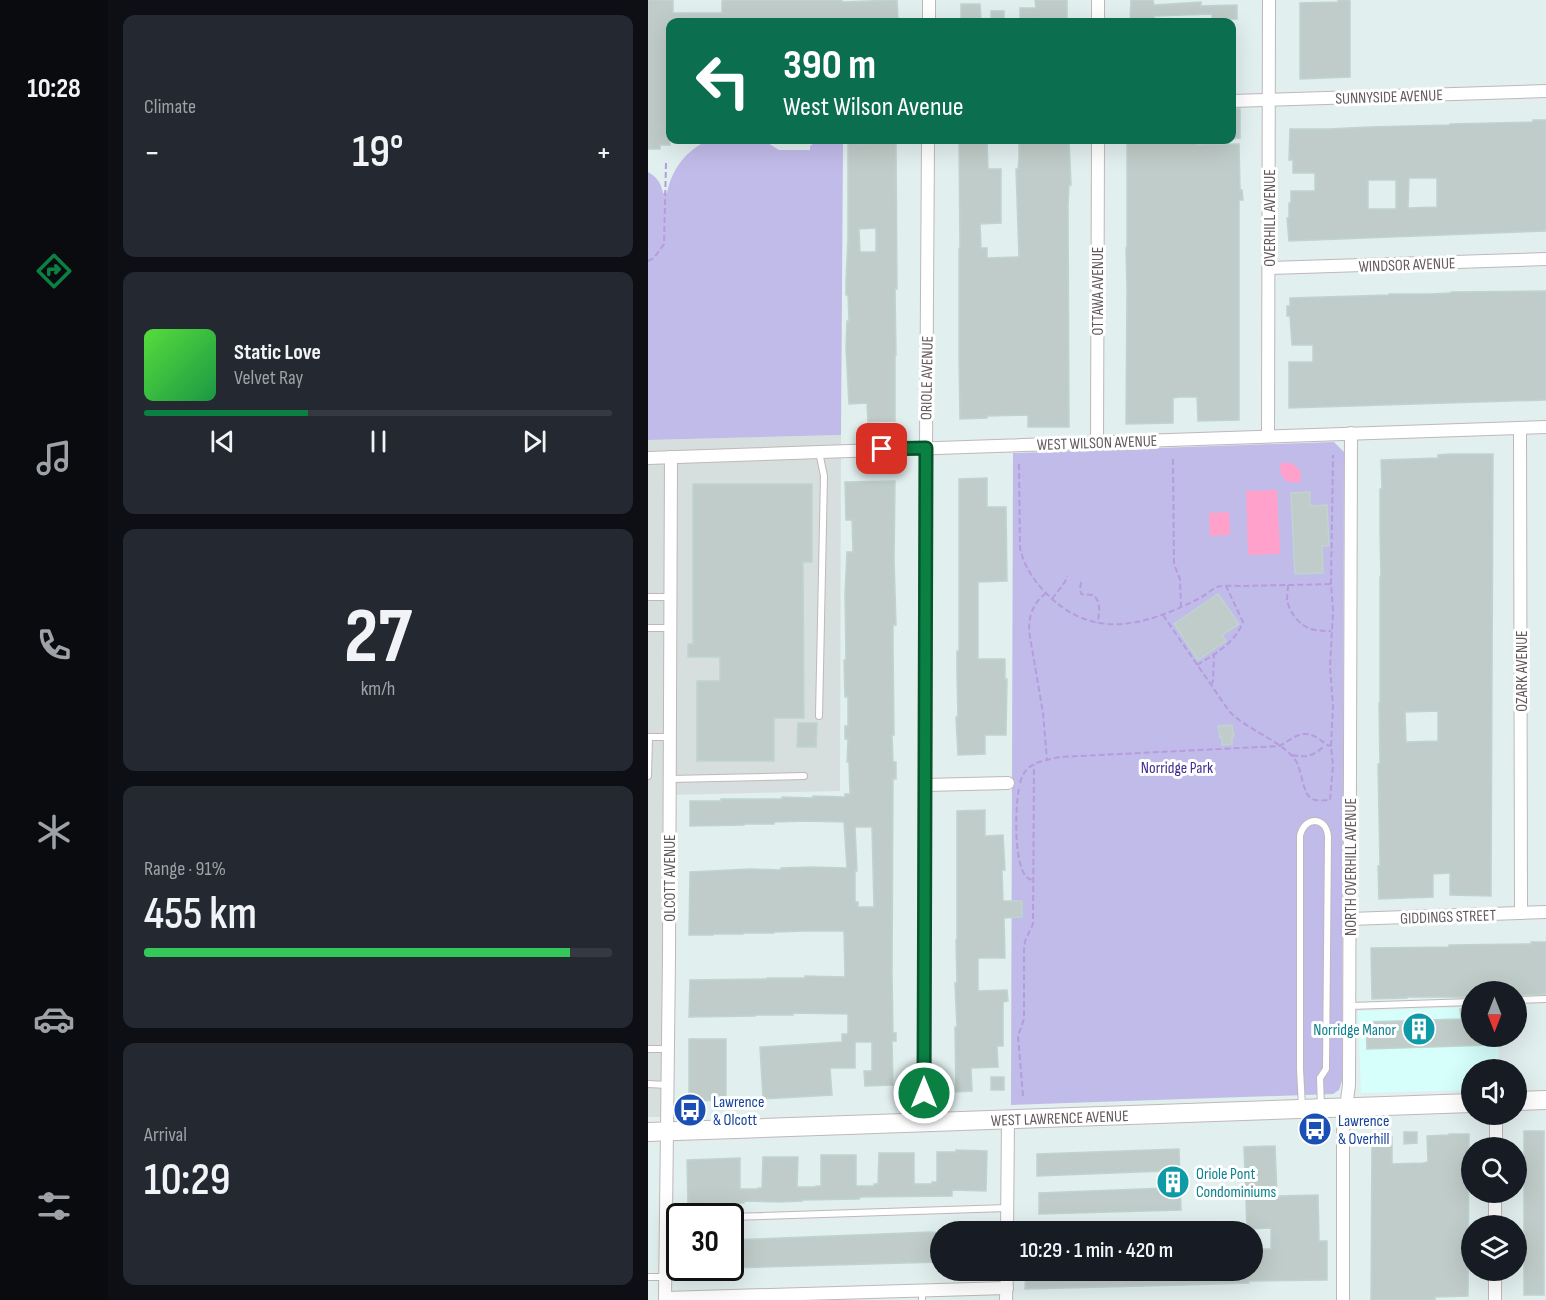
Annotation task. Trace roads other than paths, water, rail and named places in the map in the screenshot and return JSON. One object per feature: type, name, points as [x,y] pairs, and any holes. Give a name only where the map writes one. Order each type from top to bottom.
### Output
[{"type":"main road","points":[[1527,1101],[1546,1100]]},
{"type":"main road","name":"WEST LAWRENCE AVENUE","points":[[648,1132],[1461,1103]]},
{"type":"street","points":[[929,0],[929,18]]},
{"type":"street","points":[[1098,0],[1098,18]]},
{"type":"street","name":"OVERHILL AVENUE","points":[[1268,436],[1269,0]]},
{"type":"street","name":"SUNNYSIDE AVENUE","points":[[1236,101],[1546,91]]},
{"type":"street","name":"ORIOLE AVENUE","points":[[924,1121],[928,144]]},
{"type":"street","name":"OTTAWA AVENUE","points":[[1097,442],[1098,144]]},
{"type":"street","name":"WINDSOR AVENUE","points":[[1269,268],[1546,259]]},
{"type":"street","name":"WEST WILSON AVENUE","points":[[648,458],[1546,427]]},
{"type":"street","name":"OZARK AVENUE","points":[[1520,428],[1521,913]]},
{"type":"street","name":"NORTH OVERHILL AVENUE","points":[[1343,1300],[1343,1131],[1350,1084],[1351,433]]},
{"type":"street","name":"OLCOTT AVENUE","points":[[666,1203],[671,457]]},
{"type":"street","points":[[926,785],[1008,783]]},
{"type":"street","name":"GIDDINGS STREET","points":[[1350,919],[1546,912]]},
{"type":"street","points":[[1007,1221],[1008,1118]]},
{"type":"street","name":"OLCOTT AVENUE","points":[[665,1299],[666,1220]]},
{"type":"street","points":[[1495,1281],[1495,1300]]},
{"type":"street","points":[[665,1299],[1007,1294]]},
{"type":"lane","points":[[819,452],[824,476],[819,716]]},
{"type":"lane","points":[[648,597],[670,597]]},
{"type":"lane","points":[[648,628],[670,628]]},
{"type":"lane","points":[[648,776],[649,737],[670,737]]},
{"type":"lane","points":[[670,779],[804,776]]},
{"type":"lane","points":[[1302,1109],[1300,836],[1304,825],[1314,821],[1324,825],[1328,836],[1326,1069],[1320,1078],[1321,1108]]},
{"type":"lane","points":[[1527,1000],[1546,999]]},
{"type":"lane","points":[[1350,1006],[1461,1002]]},
{"type":"lane","points":[[648,1049],[668,1049]]},
{"type":"lane","points":[[648,1084],[668,1085]]},
{"type":"lane","points":[[744,1217],[1007,1208]]},
{"type":"lane","points":[[648,1277],[665,1277]]},
{"type":"place","name":"Norridge Manor","points":[[1419,1029]]},
{"type":"place","name":"Lawrence & Olcott","points":[[690,1110]]},
{"type":"place","name":"Lawrence & Overhill","points":[[1315,1129]]},
{"type":"place","name":"Oriole Pont Condominiums","points":[[1173,1182]]},
{"type":"park label","name":"Norridge Park","points":[[1177,767]]}]
